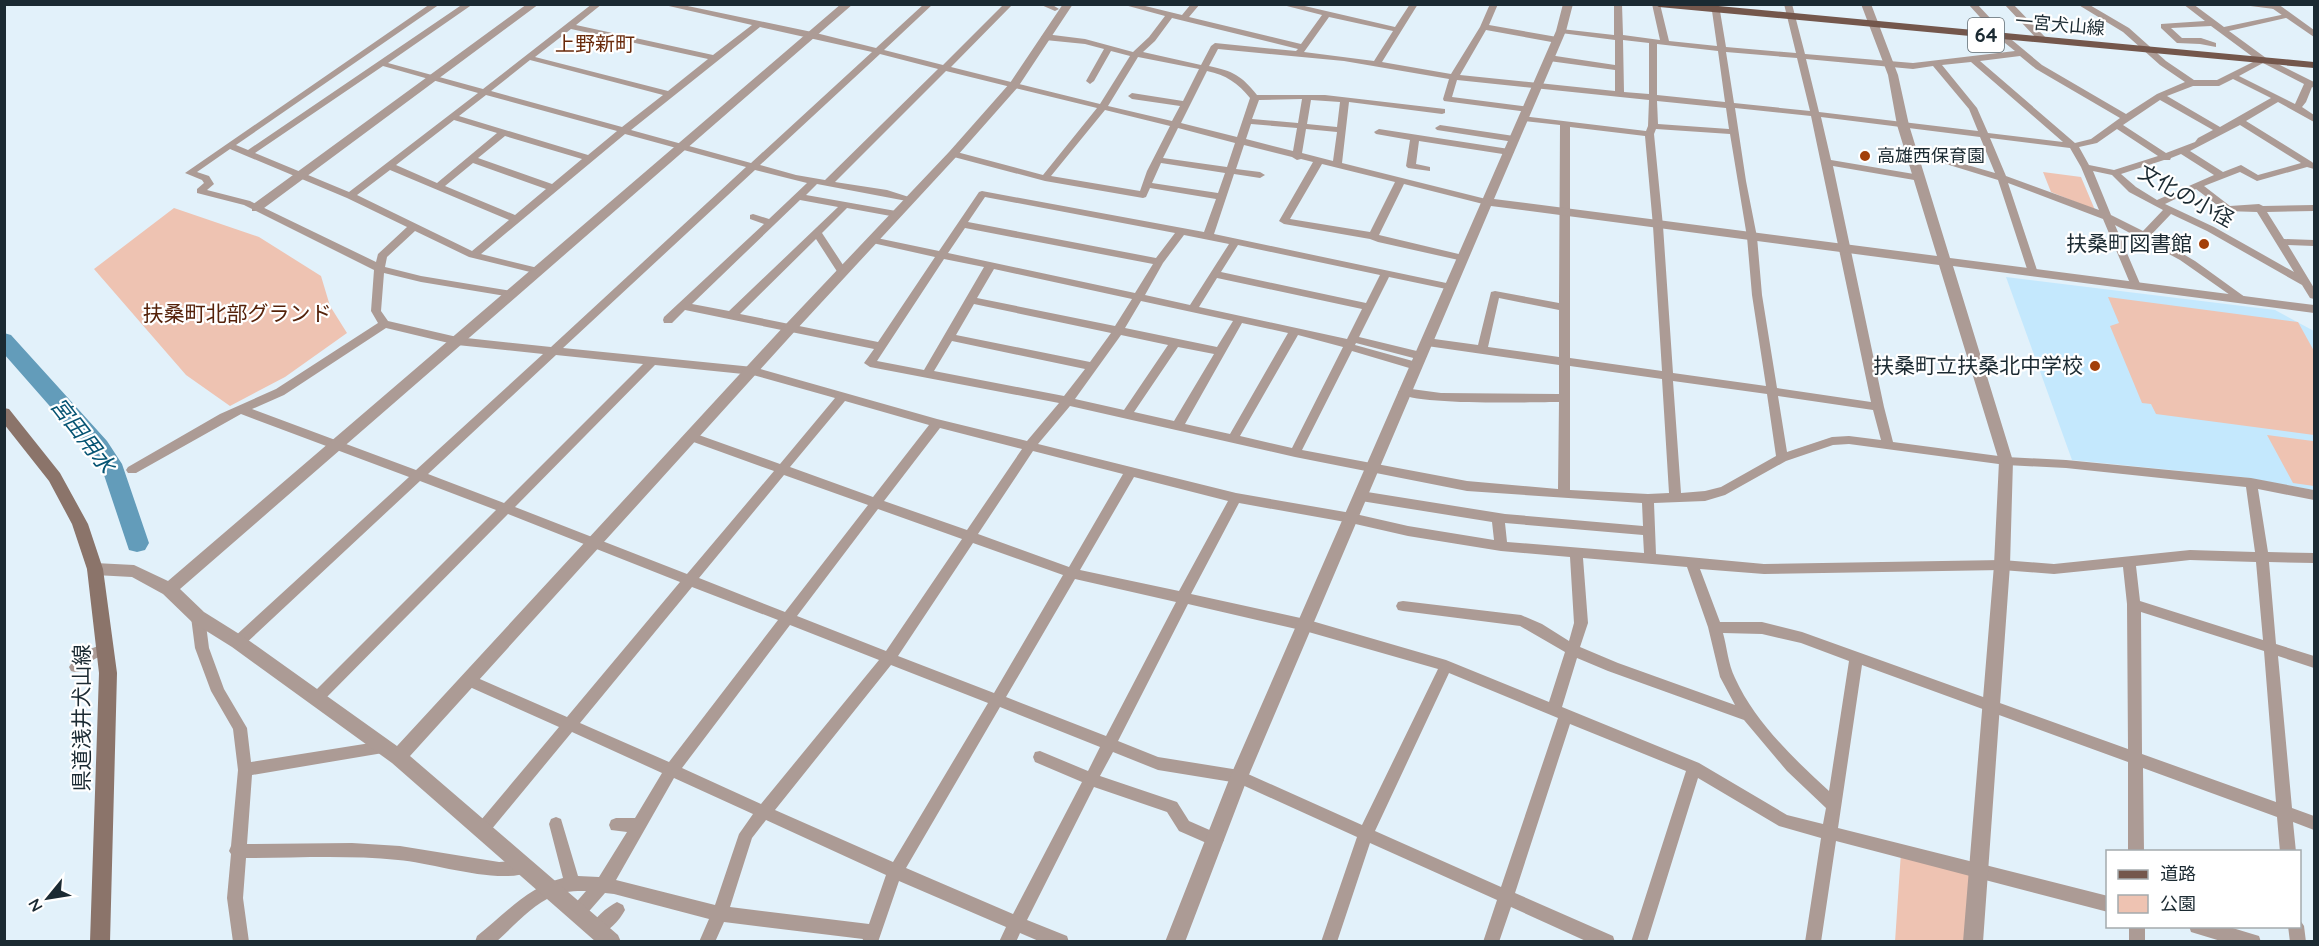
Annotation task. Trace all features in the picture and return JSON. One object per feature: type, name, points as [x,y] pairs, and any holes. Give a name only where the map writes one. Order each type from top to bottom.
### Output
[{"type":"main road","name":"一宮犬山線","points":[[1657,4],[2314,65]]},
{"type":"main road","name":"県道浅井犬山線","points":[[4,413],[55,477],[80,524],[95,569],[106,649],[108,727],[100,942]]},
{"type":"street","points":[[436,4],[190,173],[207,178],[209,184],[200,191],[256,208],[379,268],[422,279],[511,294]]},
{"type":"street","points":[[248,154],[384,64],[469,4]]},
{"type":"street","points":[[256,208],[303,176],[534,4]]},
{"type":"street","points":[[350,196],[598,4]]},
{"type":"street","points":[[664,4],[879,51],[1318,162],[1487,202],[1658,226],[2314,307],[2306,283],[2259,207]]},
{"type":"street","points":[[713,14],[724,4]]},
{"type":"street","points":[[238,642],[929,4]]},
{"type":"street","points":[[828,183],[1009,4]]},
{"type":"street","points":[[1043,4],[1055,9]]},
{"type":"street","points":[[245,770],[390,752],[468,680],[753,371],[842,271],[953,154],[1014,85],[1068,4]]},
{"type":"street","points":[[1125,4],[1172,14],[1300,50],[1454,77],[1729,104],[2073,146],[2094,141],[2160,96],[2192,83],[2219,82],[2263,60]]},
{"type":"street","points":[[1184,18],[1196,4]]},
{"type":"street","points":[[1283,4],[1398,30]]},
{"type":"street","points":[[1376,64],[1414,4]]},
{"type":"street","points":[[1436,141],[1442,111],[1454,77],[1484,27],[1494,4]]},
{"type":"street","points":[[1175,942],[1239,777],[1538,86],[1569,4]]},
{"type":"street","points":[[1618,4],[1620,95]]},
{"type":"street","points":[[1657,4],[1665,42]]},
{"type":"street","points":[[1788,4],[1827,162],[1878,407],[1888,443]]},
{"type":"street","points":[[1866,4],[1893,75],[1903,125],[1947,262],[2006,461],[2002,565],[1973,942]]},
{"type":"street","points":[[1972,4],[2003,37],[2040,67],[2127,119]]},
{"type":"street","points":[[2008,4],[2043,40]]},
{"type":"street","points":[[2081,4],[2126,30],[2148,50],[2192,83]]},
{"type":"street","points":[[2187,4],[2263,60],[2312,84],[2296,108]]},
{"type":"street","points":[[2239,4],[2272,6],[2314,34]]},
{"type":"street","points":[[169,589],[844,5]]},
{"type":"street","points":[[1716,11],[1752,237],[1757,295],[1782,458]]},
{"type":"street","points":[[1045,178],[1102,108],[1135,55],[1152,39],[1172,14]]},
{"type":"street","points":[[1300,50],[1327,14]]},
{"type":"street","points":[[2198,54],[2213,45],[2226,33],[2287,15]]},
{"type":"street","points":[[2213,23],[2164,26],[2180,41],[2201,41],[2213,45]]},
{"type":"street","points":[[473,255],[589,158],[758,24]]},
{"type":"street","points":[[570,26],[715,58]]},
{"type":"street","points":[[1484,27],[1913,66],[2022,53]]},
{"type":"street","points":[[1046,37],[1085,42],[1135,55],[1140,54],[1228,73],[1246,87],[1254,98]]},
{"type":"street","points":[[1653,41],[1651,130],[1675,496]]},
{"type":"street","points":[[953,154],[1045,178],[1143,195],[1174,126],[1215,46],[1300,50]]},
{"type":"street","points":[[1090,81],[1109,48]]},
{"type":"street","points":[[531,58],[671,94]]},
{"type":"street","points":[[1549,58],[1618,68]]},
{"type":"street","points":[[1974,60],[2073,146],[2086,167],[2136,286]]},
{"type":"street","points":[[384,64],[752,166],[814,182],[887,193],[909,200]]},
{"type":"street","points":[[1936,64],[1973,108],[2011,201],[2033,273]]},
{"type":"street","points":[[2233,76],[2314,119]]},
{"type":"street","points":[[1132,96],[1185,104]]},
{"type":"street","points":[[1254,98],[1284,96],[1345,100],[1442,111]]},
{"type":"street","points":[[2160,96],[2219,130]]},
{"type":"street","points":[[1208,236],[1254,98]]},
{"type":"street","points":[[1297,156],[1307,98]]},
{"type":"street","name":"文化の小径","points":[[2278,98],[2240,121],[2201,140],[2199,144],[2167,158],[2152,160],[2115,173],[2127,186],[2157,204],[2195,221],[2306,283]]},
{"type":"street","points":[[1447,99],[1525,113],[1565,123],[1651,130],[1734,132]]},
{"type":"street","points":[[1337,166],[1345,100]]},
{"type":"street","points":[[453,117],[589,158]]},
{"type":"street","points":[[1247,121],[1342,130]]},
{"type":"street","points":[[2240,121],[2312,166]]},
{"type":"street","points":[[1563,494],[1565,123]]},
{"type":"street","points":[[2118,125],[2167,158]]},
{"type":"street","points":[[1440,128],[1512,146]]},
{"type":"street","points":[[438,187],[504,132]]},
{"type":"street","points":[[1379,132],[1436,141],[1512,146]]},
{"type":"street","points":[[1415,137],[1411,166],[1427,169]]},
{"type":"street","points":[[230,146],[350,196],[473,255],[538,271]]},
{"type":"street","points":[[2183,151],[2222,176]]},
{"type":"street","points":[[1912,152],[1999,176],[2106,218],[2183,257],[2244,300]]},
{"type":"street","points":[[472,159],[553,188]]},
{"type":"street","points":[[1158,160],[1260,175]]},
{"type":"street","points":[[1318,162],[1284,221],[1373,236],[1463,258]]},
{"type":"street","points":[[1827,162],[1920,178]]},
{"type":"street","points":[[390,166],[515,219]]},
{"type":"street","points":[[2157,204],[2241,168],[2257,178],[2312,166]]},
{"type":"street","points":[[2086,167],[2115,173]]},
{"type":"street","points":[[668,320],[814,182]]},
{"type":"street","points":[[1373,236],[1400,182]]},
{"type":"street","points":[[1148,185],[1222,197]]},
{"type":"street","points":[[2197,185],[2228,209],[2314,208]]},
{"type":"street","points":[[1451,287],[1208,236],[982,194],[870,363],[1067,401],[1295,453],[1467,486],[1648,499],[1705,496],[1725,490],[1782,458],[1832,441],[1849,440],[1888,443],[2006,461],[2066,464],[2252,483],[2314,495]]},
{"type":"street","points":[[799,197],[896,214]]},
{"type":"street","points":[[732,315],[844,206]]},
{"type":"street","points":[[2144,236],[2169,210]]},
{"type":"street","points":[[753,217],[771,223]]},
{"type":"street","points":[[962,224],[1159,262]]},
{"type":"street","points":[[413,227],[382,256],[376,311],[384,324],[457,341],[753,371],[937,423],[1236,498],[1351,518],[1408,531],[1501,546],[1764,569],[2002,565],[2054,568],[2190,555],[2314,558]]},
{"type":"street","points":[[816,232],[842,271]]},
{"type":"street","points":[[707,942],[720,913],[746,834],[756,819],[765,812],[889,658],[1031,445],[1067,401],[1118,331],[1159,262],[1181,232]]},
{"type":"street","points":[[872,240],[1343,342],[1421,355],[1482,351],[1878,407]]},
{"type":"street","points":[[2280,242],[2314,243]]},
{"type":"street","points":[[1193,308],[1234,243]]},
{"type":"street","points":[[927,374],[991,265]]},
{"type":"street","points":[[1295,453],[1386,273]]},
{"type":"street","points":[[1213,274],[1368,307]]},
{"type":"street","points":[[1482,351],[1495,294],[1564,307]]},
{"type":"street","points":[[972,300],[1221,352]]},
{"type":"street","points":[[685,306],[880,346]]},
{"type":"street","points":[[1177,427],[1240,318]]},
{"type":"street","points":[[132,470],[280,392],[384,324]]},
{"type":"street","points":[[1233,439],[1295,331]]},
{"type":"street","points":[[949,338],[1091,366]]},
{"type":"street","points":[[1125,415],[1175,343]]},
{"type":"street","points":[[316,699],[651,362]]},
{"type":"street","points":[[1404,392],[1441,397],[1564,398]]},
{"type":"street","points":[[481,831],[843,396]]},
{"type":"street","points":[[242,410],[505,507],[1109,745],[1158,763],[1239,777],[1606,942]]},
{"type":"street","points":[[578,912],[604,885],[670,772],[937,423]]},
{"type":"street","points":[[692,437],[1072,573],[1305,625],[1446,666],[1694,768],[1784,821],[2106,903]]},
{"type":"street","points":[[483,942],[550,888],[572,883],[604,885],[720,913],[872,937],[897,870],[1131,472]]},
{"type":"street","points":[[2252,483],[2262,556],[2288,850]]},
{"type":"street","points":[[1361,496],[1433,510],[1498,519],[1649,531]]},
{"type":"street","points":[[1007,942],[1185,597],[1184,594],[1236,498]]},
{"type":"street","points":[[1648,499],[1650,558]]},
{"type":"street","points":[[1498,519],[1501,546]]},
{"type":"street","points":[[1491,942],[1507,896],[1560,713],[1581,623],[1576,553]]},
{"type":"street","points":[[2129,562],[2134,604],[2136,850]]},
{"type":"street","points":[[1692,563],[1715,627],[1727,678],[1749,716],[1792,766],[1833,805]]},
{"type":"street","points":[[95,569],[134,571],[169,589],[198,617],[238,642],[390,752],[611,942]]},
{"type":"street","points":[[2134,604],[2314,662]]},
{"type":"street","points":[[1403,606],[1521,621],[1573,650],[1749,716]]},
{"type":"street","points":[[198,617],[202,648],[214,681],[240,728],[245,770],[235,898],[240,942]]},
{"type":"street","points":[[1715,627],[1762,628],[1802,638],[2314,823]]},
{"type":"street","points":[[76,667],[88,656],[106,649]]},
{"type":"street","points":[[1813,942],[1856,659]]},
{"type":"street","points":[[1329,942],[1366,833],[1446,666]]},
{"type":"street","points":[[468,680],[570,724],[670,772],[1061,942]]},
{"type":"street","points":[[1040,757],[1172,807],[1184,826],[1216,840]]},
{"type":"street","points":[[1639,942],[1694,768]]},
{"type":"street","points":[[556,824],[572,883]]},
{"type":"street","points":[[616,825],[640,825]]},
{"type":"street","points":[[237,851],[254,849],[352,850],[400,853],[499,869],[526,867]]},
{"type":"street","points":[[597,929],[617,910]]},
{"type":"street","points":[[2201,928],[2253,942]]},
{"type":"shaded area","points":[[2006,277],[2275,310],[2314,331],[2314,490],[2242,477],[2072,460]]},
{"type":"green space","points":[[2043,172],[2081,177],[2095,210],[2051,192]]},
{"type":"green space","name":"扶桑町北部グランド","points":[[174,208],[259,237],[321,276],[330,306],[347,333],[285,377],[230,406],[186,375],[94,269]]},
{"type":"green space","points":[[2108,297],[2298,322],[2314,351],[2314,435],[2156,414],[2151,404],[2142,403],[2110,326],[2119,323]]},
{"type":"green space","points":[[2267,435],[2313,441],[2314,486],[2293,483]]},
{"type":"green space","points":[[1901,852],[1980,871],[1973,941],[1895,942]]},
{"type":"waterway","name":"宮田用水","points":[[4,340],[99,447],[114,470],[137,543]]},
{"type":"place","name":"高雄西保育園","points":[[1865,156]]},
{"type":"place","name":"扶桑町図書館","points":[[2204,244]]},
{"type":"place","name":"扶桑町立扶桑北中学校","points":[[2095,366]]},
{"type":"district","name":"上野新町","points":[[595,44]]}]
